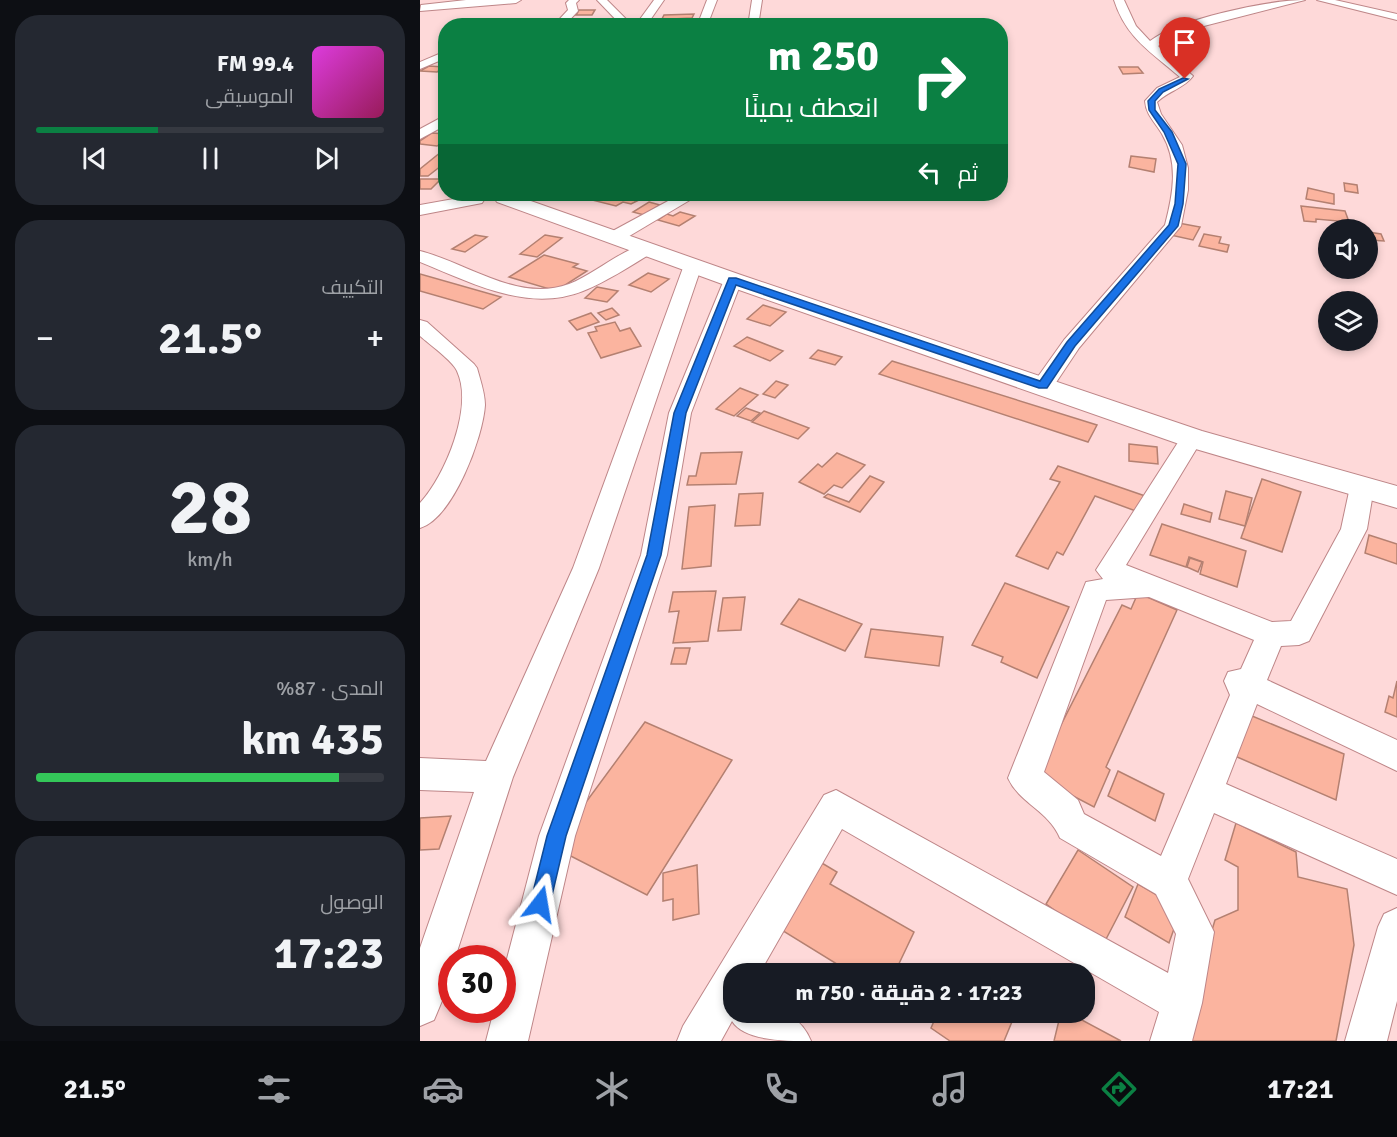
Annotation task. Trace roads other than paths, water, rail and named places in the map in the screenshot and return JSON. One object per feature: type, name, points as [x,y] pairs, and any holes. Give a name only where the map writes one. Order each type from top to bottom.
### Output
[{"type":"street","points":[[421,8],[430,0]]},
{"type":"street","points":[[421,8],[516,0]]},
{"type":"street","points":[[566,18],[573,11],[571,3],[574,0]]},
{"type":"street","points":[[602,0],[620,18]]},
{"type":"street","points":[[646,18],[659,0]]},
{"type":"street","points":[[705,18],[712,0]]},
{"type":"street","points":[[754,18],[757,0]]},
{"type":"street","points":[[1043,385],[1071,344],[1173,226],[1179,204],[1182,164],[1168,132],[1152,110],[1151,101],[1161,91],[1185,79],[1186,76],[1140,39],[1123,12],[1119,0]]},
{"type":"street","points":[[1151,46],[1154,41],[1167,36],[1238,13],[1300,0]]},
{"type":"street","points":[[1322,0],[1397,17]]},
{"type":"street","points":[[429,49],[438,50]]},
{"type":"street","points":[[420,66],[438,56]]},
{"type":"street","points":[[420,135],[438,124]]},
{"type":"street","points":[[420,200],[438,199]]},
{"type":"street","points":[[420,210],[458,201]]},
{"type":"street","points":[[516,201],[527,208],[1192,438],[1397,497]]},
{"type":"street","points":[[615,237],[682,201]]},
{"type":"street","points":[[420,256],[508,288],[535,295],[551,294],[578,286],[646,249]]},
{"type":"street","points":[[420,1006],[496,777],[586,568],[693,266]]},
{"type":"street","points":[[507,1041],[557,836],[654,555],[680,413],[733,280]]},
{"type":"street","points":[[420,326],[467,368],[474,404],[463,449],[444,493],[420,519]]},
{"type":"street","points":[[1192,438],[1110,570],[1271,634],[1299,633],[1354,529],[1362,487]]},
{"type":"street","points":[[1152,586],[1096,590],[1025,778],[1066,812],[1072,826],[1169,881],[1196,932],[1182,1003],[1171,1041]]},
{"type":"street","points":[[1169,881],[1253,686],[1271,634]]},
{"type":"street","points":[[1253,686],[1397,756]]},
{"type":"street","points":[[420,774],[496,777]]},
{"type":"street","points":[[1206,792],[1397,877]]},
{"type":"street","points":[[751,963],[836,807],[1182,1003]]},
{"type":"street","points":[[1366,1041],[1397,927]]},
{"type":"street","points":[[698,1041],[723,1009]]},
{"type":"street","points":[[769,1023],[790,1041]]}]
